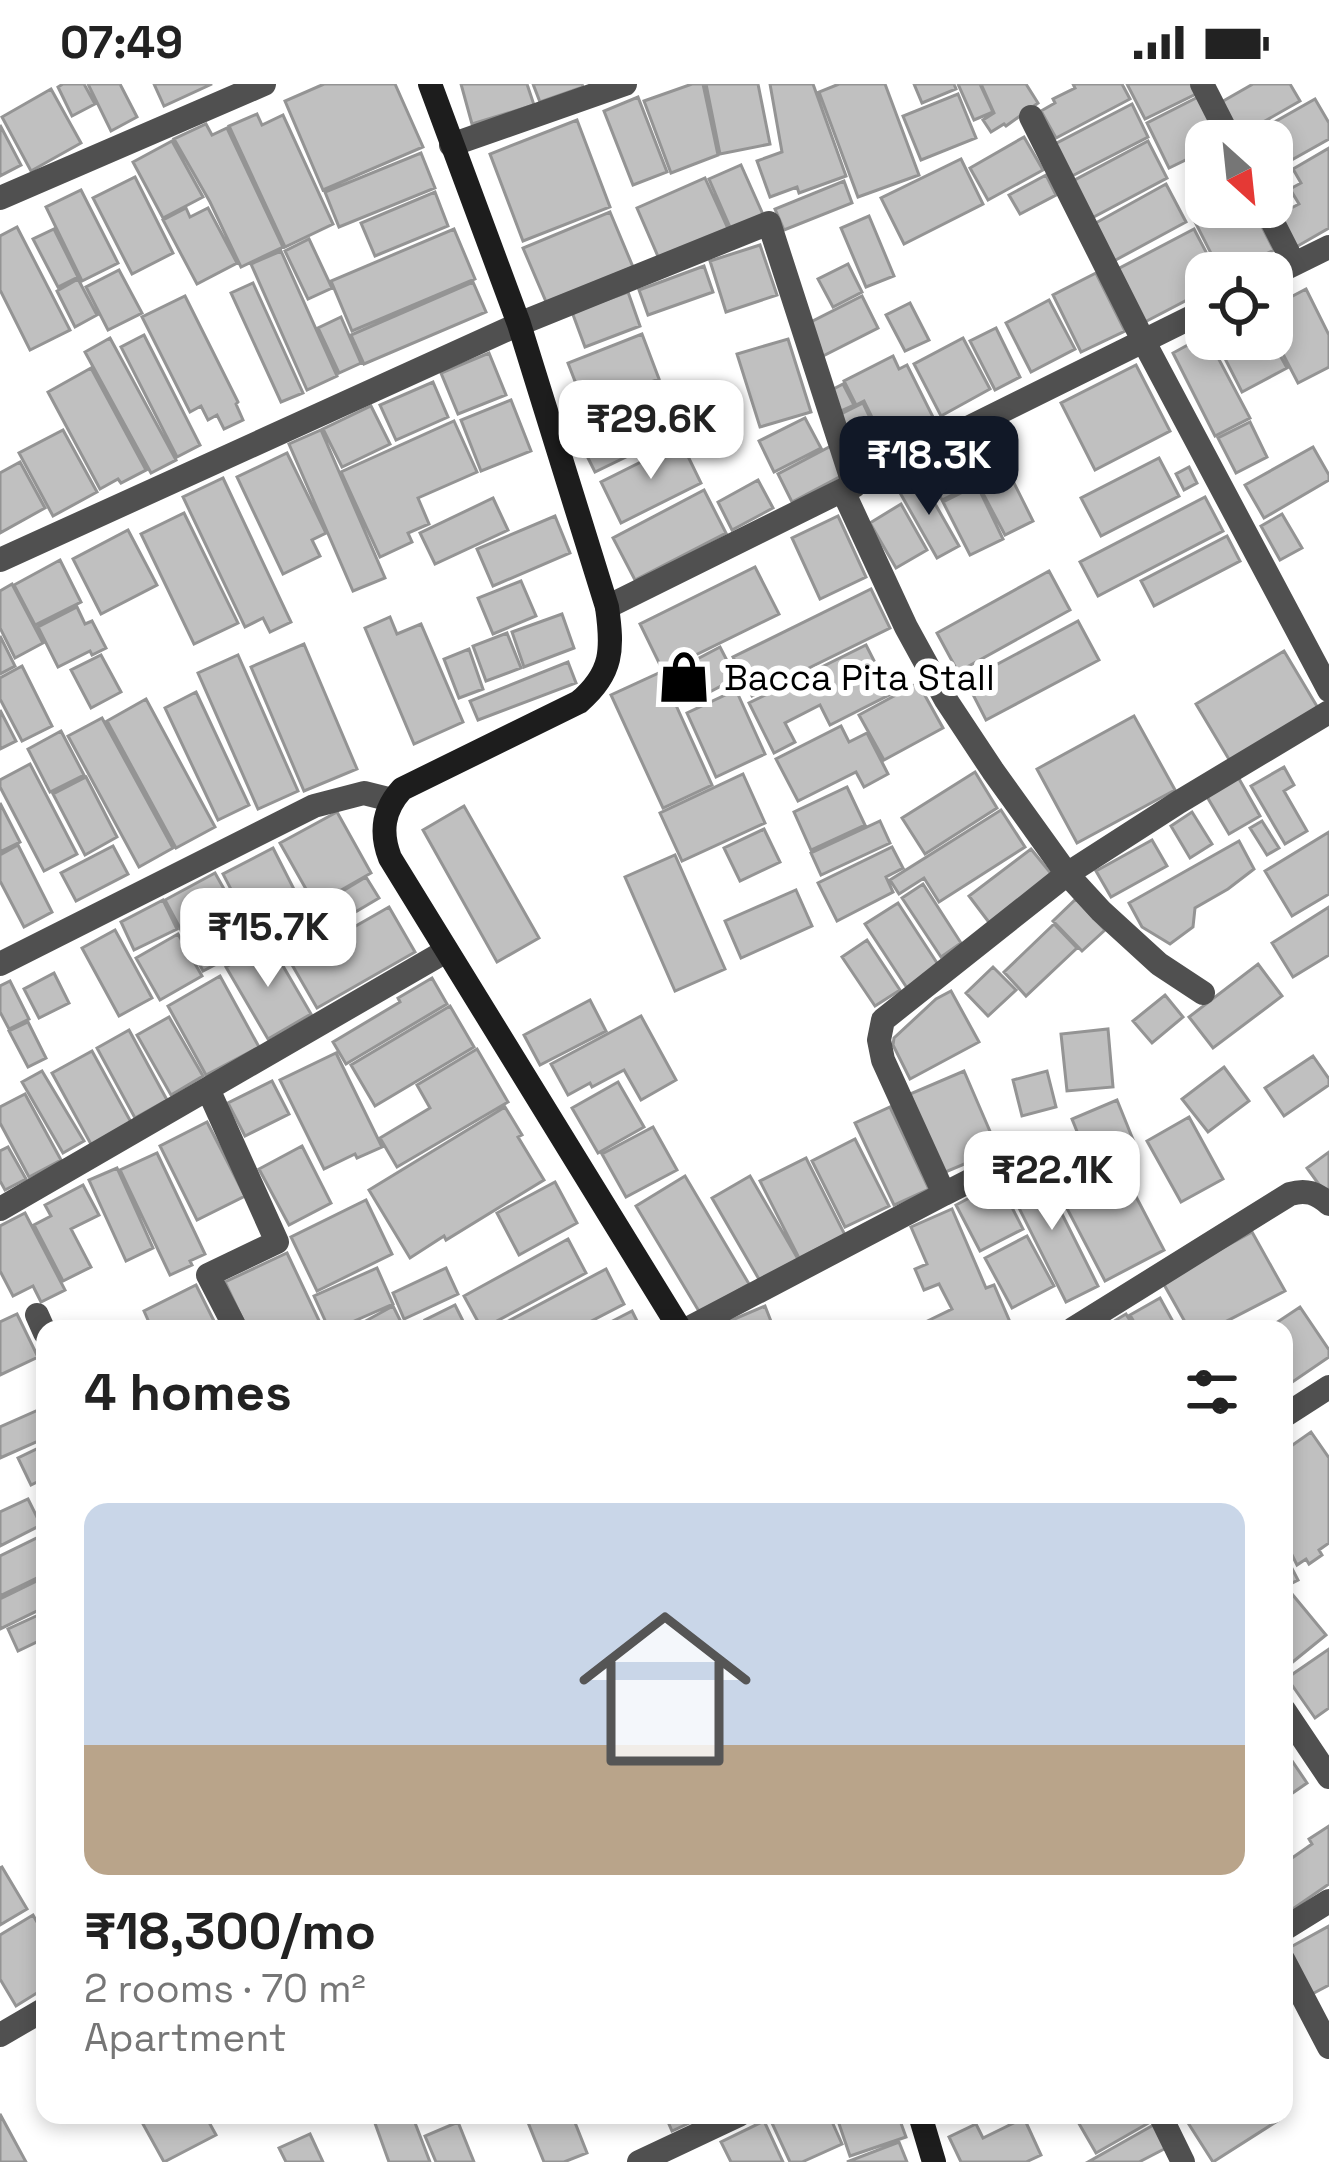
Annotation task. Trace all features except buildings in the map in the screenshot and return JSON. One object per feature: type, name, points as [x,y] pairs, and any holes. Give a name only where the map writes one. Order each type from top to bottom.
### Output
[{"type":"street","points":[[0,198],[264,84]]},
{"type":"street","points":[[430,84],[519,324],[607,607],[611,644],[609,660],[592,691],[563,710],[414,781],[392,800],[383,828],[385,844],[446,951],[677,1320]]},
{"type":"street","points":[[452,146],[625,84]]},
{"type":"street","points":[[1202,84],[1220,120]]},
{"type":"street","points":[[1031,117],[1329,690]]},
{"type":"street","points":[[0,560],[519,324],[769,224],[848,489],[906,627],[946,700],[1067,874],[1132,942],[1203,993]]},
{"type":"street","points":[[1293,265],[1329,247]]},
{"type":"street","points":[[607,607],[1185,321]]},
{"type":"street","points":[[944,1194],[883,1060],[879,1040],[883,1020],[1067,874],[1329,712]]},
{"type":"street","points":[[0,964],[314,806],[364,793],[392,800]]},
{"type":"street","points":[[2,1201],[446,951]]},
{"type":"street","points":[[208,1089],[277,1242],[208,1275],[231,1320]]},
{"type":"street","points":[[700,1320],[995,1168]]},
{"type":"street","points":[[1088,1320],[1290,1195],[1307,1191],[1329,1204]]},
{"type":"street","points":[[1293,1410],[1329,1388]]},
{"type":"street","points":[[1293,1723],[1329,1777]]},
{"type":"street","points":[[1293,1923],[1329,1901]]},
{"type":"street","points":[[1293,1978],[1329,2047]]},
{"type":"street","points":[[3,2027],[36,2012]]},
{"type":"street","points":[[640,2162],[720,2124]]},
{"type":"street","points":[[923,2124],[934,2162]]},
{"type":"street","points":[[1165,2124],[1184,2162]]},
{"type":"place","name":"Bacca Pita Stall","points":[[684,677]]}]
